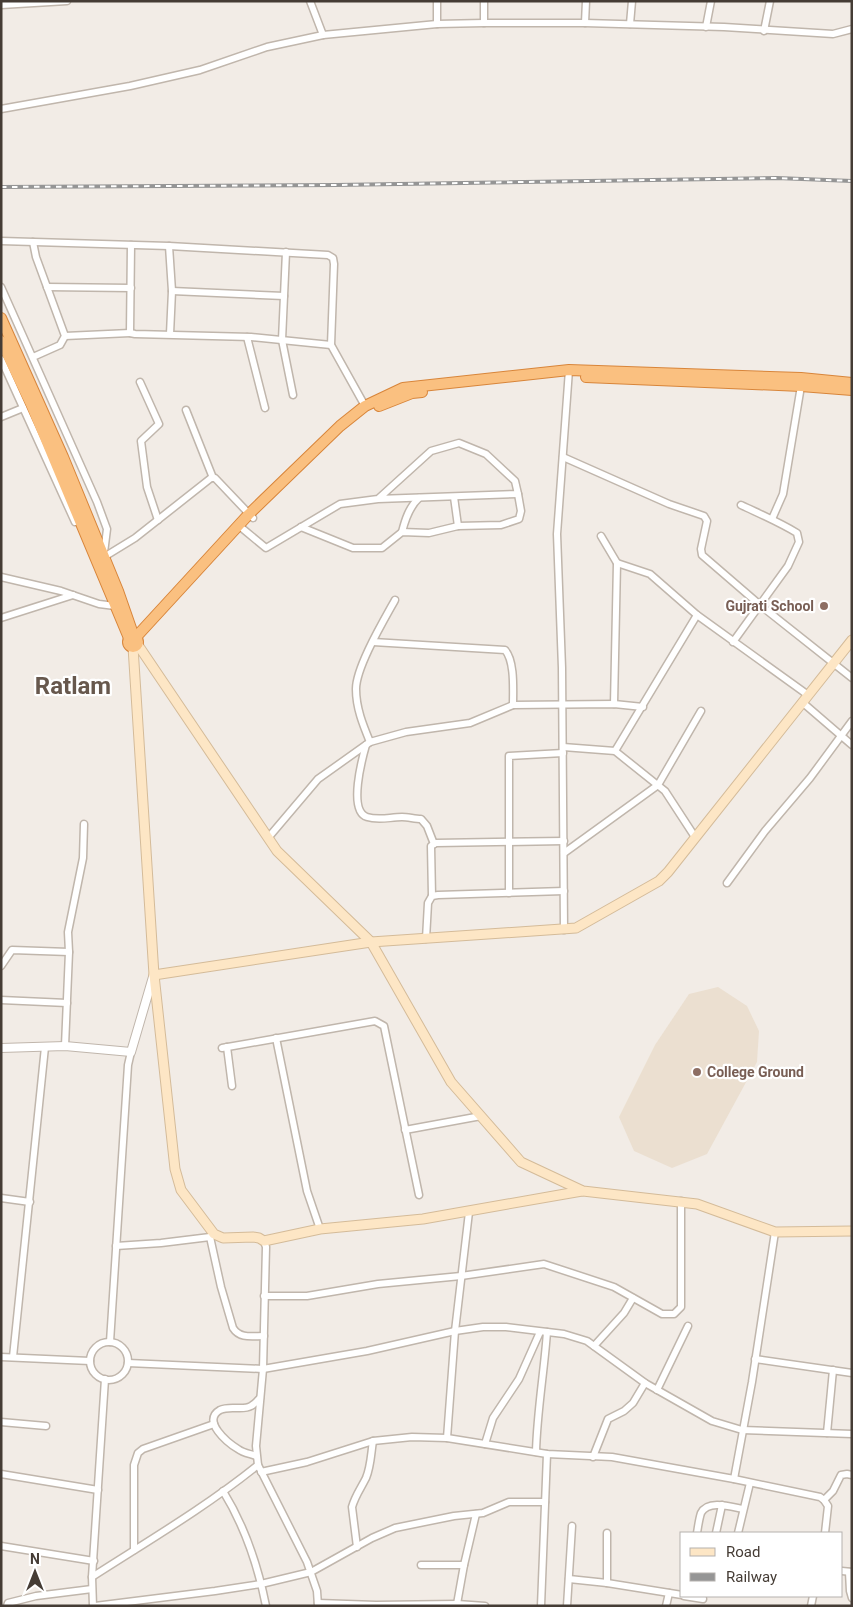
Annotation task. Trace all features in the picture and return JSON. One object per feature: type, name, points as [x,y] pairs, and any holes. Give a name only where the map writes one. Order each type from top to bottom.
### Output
[{"type":"highway","points":[[1,318],[63,457],[100,557],[114,606],[135,641]]},
{"type":"highway","points":[[1,342],[127,614],[135,641]]},
{"type":"highway","points":[[135,641],[251,516],[340,426],[365,406],[403,388],[569,373],[801,378],[852,383]]},
{"type":"highway","points":[[135,641],[243,529],[251,516],[343,430],[369,410],[412,393],[569,373],[852,390]]},
{"type":"main road","points":[[154,975],[371,942],[576,928],[659,881],[852,640]]},
{"type":"main road","points":[[135,641],[277,851],[371,942],[450,1082],[521,1162],[583,1191]]},
{"type":"main road","points":[[135,641],[154,975],[175,1169],[181,1190],[212,1236],[223,1238],[259,1238],[264,1241],[320,1229],[469,1212],[583,1191],[697,1204],[775,1232],[852,1231]]},
{"type":"street","points":[[5,3],[67,1]]},
{"type":"street","points":[[310,1],[323,35]]},
{"type":"street","points":[[437,1],[437,24]]},
{"type":"street","points":[[484,1],[484,23]]},
{"type":"street","points":[[585,23],[586,1]]},
{"type":"street","points":[[630,24],[632,1]]},
{"type":"street","points":[[706,27],[711,1]]},
{"type":"street","points":[[764,31],[770,1]]},
{"type":"street","points":[[1,109],[130,86],[200,70],[268,47],[323,35],[437,24],[630,24],[833,34],[852,29]]},
{"type":"street","points":[[1,240],[169,246],[328,255],[333,258],[334,264],[331,345],[365,406]]},
{"type":"street","points":[[33,242],[36,256],[65,336],[60,345],[33,357]]},
{"type":"street","points":[[130,245],[130,333]]},
{"type":"street","points":[[169,246],[172,291],[170,334]]},
{"type":"street","points":[[286,252],[282,340],[293,395]]},
{"type":"street","points":[[1,287],[97,502],[107,529],[100,557]]},
{"type":"street","points":[[47,287],[131,288]]},
{"type":"street","points":[[172,291],[284,296]]},
{"type":"street","points":[[65,336],[130,333],[170,334],[247,337],[331,345]]},
{"type":"street","points":[[247,337],[265,408]]},
{"type":"street","points":[[1,359],[79,530],[100,557]]},
{"type":"street","points":[[564,930],[563,750],[557,534],[569,373]]},
{"type":"street","points":[[140,382],[159,424],[141,441],[147,487],[158,520]]},
{"type":"street","points":[[772,519],[783,494],[801,386]]},
{"type":"street","points":[[1,417],[23,408]]},
{"type":"street","points":[[186,410],[213,478],[251,516]]},
{"type":"street","points":[[378,499],[432,451],[459,444],[486,454],[515,481],[521,511],[519,519],[501,525],[458,526],[429,533],[402,532]]},
{"type":"street","points":[[563,457],[669,504],[704,516],[707,521],[701,549],[702,555],[760,605],[852,678]]},
{"type":"street","points":[[100,557],[135,538],[213,478]]},
{"type":"street","points":[[243,529],[266,548],[340,504],[378,499],[518,494]]},
{"type":"street","points":[[454,497],[458,526]]},
{"type":"street","points":[[301,527],[353,548],[382,548],[402,532],[407,515],[414,502],[419,498]]},
{"type":"street","points":[[734,642],[788,566],[799,542],[797,533],[741,505]]},
{"type":"street","points":[[601,536],[617,563],[614,704]]},
{"type":"street","points":[[617,563],[650,574],[697,615],[808,695]]},
{"type":"street","points":[[1,577],[73,595],[99,604],[114,606]]},
{"type":"street","points":[[1,618],[73,595]]},
{"type":"street","points":[[395,600],[373,642],[356,686],[361,720],[368,743],[360,765],[357,785],[360,812],[365,817],[380,820],[401,817],[421,819],[427,826],[434,844]]},
{"type":"street","points":[[615,751],[697,615]]},
{"type":"street","points":[[373,642],[506,650],[511,663],[513,705]]},
{"type":"street","points":[[802,702],[852,745]]},
{"type":"street","points":[[268,838],[318,779],[368,743],[406,732],[470,723],[513,705],[614,704],[643,707]]},
{"type":"street","points":[[564,853],[658,785],[701,711]]},
{"type":"street","points":[[727,883],[765,831],[810,778],[852,721]]},
{"type":"street","points":[[509,893],[509,756],[563,750],[615,751],[665,791],[695,837]]},
{"type":"street","points":[[65,1046],[69,952],[68,932],[83,858],[84,824]]},
{"type":"street","points":[[426,939],[428,903],[432,896],[431,846],[436,843],[564,841]]},
{"type":"street","points":[[432,896],[564,891]]},
{"type":"street","points":[[1,966],[12,950],[69,952]]},
{"type":"street","points":[[110,1342],[128,1065],[154,975]]},
{"type":"street","points":[[1,1000],[67,1003]]},
{"type":"street","points":[[232,1086],[224,1047],[375,1021],[380,1022],[384,1026],[419,1194]]},
{"type":"street","points":[[276,1038],[307,1191],[320,1229]]},
{"type":"street","points":[[1,1048],[65,1046],[132,1052]]},
{"type":"street","points":[[13,1357],[20,1277],[30,1202],[46,1047]]},
{"type":"street","points":[[405,1130],[480,1116]]},
{"type":"street","points":[[1,1198],[30,1202]]},
{"type":"street","points":[[264,1296],[307,1296],[378,1284],[549,1265],[614,1287],[662,1314],[674,1314],[681,1307],[681,1201]]},
{"type":"street","points":[[447,1438],[455,1331],[469,1212]]},
{"type":"street","points":[[734,1479],[775,1232]]},
{"type":"street","points":[[116,1246],[161,1243],[212,1236],[221,1287],[233,1328],[239,1335],[264,1336]]},
{"type":"street","points":[[264,1241],[266,1247],[263,1369],[256,1456],[261,1472],[311,1572],[318,1604],[457,1604],[485,1606]]},
{"type":"street","points":[[594,1346],[624,1313],[633,1298]]},
{"type":"street","points":[[657,1390],[688,1326]]},
{"type":"street","points":[[128,1363],[263,1369],[367,1350],[455,1331],[483,1327],[506,1327],[575,1336],[594,1346],[645,1383],[712,1421],[742,1430],[852,1434]]},
{"type":"street","points":[[485,1444],[493,1418],[519,1379],[543,1332]]},
{"type":"street","points":[[536,1452],[537,1417],[544,1372],[543,1332]]},
{"type":"street","points":[[110,1342],[122,1347],[126,1351],[128,1363],[122,1374],[117,1378],[105,1379],[95,1373],[90,1361],[91,1355],[98,1345],[110,1342]]},
{"type":"street","points":[[1,1357],[90,1361]]},
{"type":"street","points":[[755,1360],[852,1373]]},
{"type":"street","points":[[827,1433],[833,1370]]},
{"type":"street","points":[[105,1379],[92,1577],[94,1606],[206,1593],[262,1584],[311,1572],[372,1538],[395,1528],[454,1516],[476,1514],[509,1502],[545,1502]]},
{"type":"street","points":[[593,1456],[608,1419],[629,1408],[634,1403],[645,1383]]},
{"type":"street","points":[[256,1456],[239,1450],[218,1431],[214,1424],[214,1419],[220,1411],[227,1408],[250,1407],[260,1398]]},
{"type":"street","points":[[1,1422],[46,1426]]},
{"type":"street","points":[[134,1550],[134,1465],[138,1453],[143,1449],[214,1424]]},
{"type":"street","points":[[261,1472],[307,1462],[372,1442],[412,1437],[447,1438],[547,1454],[621,1459],[734,1479],[824,1500],[828,1506],[825,1532]]},
{"type":"street","points":[[357,1547],[352,1507],[371,1460],[372,1442]]},
{"type":"street","points":[[541,1606],[547,1454]]},
{"type":"street","points":[[92,1577],[223,1491],[258,1465]]},
{"type":"street","points":[[1,1474],[98,1490]]},
{"type":"street","points":[[824,1500],[833,1491],[841,1475],[852,1475]]},
{"type":"street","points":[[738,1532],[750,1483]]},
{"type":"street","points":[[223,1491],[239,1521],[262,1584],[266,1606]]},
{"type":"street","points":[[697,1532],[703,1510],[710,1506],[722,1505],[743,1509]]},
{"type":"street","points":[[716,1532],[722,1505]]},
{"type":"street","points":[[457,1604],[476,1514]]},
{"type":"street","points":[[567,1606],[572,1526]]},
{"type":"street","points":[[607,1533],[607,1583]]},
{"type":"street","points":[[1,1546],[94,1561]]},
{"type":"street","points":[[421,1565],[464,1565]]},
{"type":"street","points":[[851,1572],[850,1591],[852,1598]]},
{"type":"street","points":[[569,1580],[607,1583],[680,1595]]},
{"type":"street","points":[[8,1606],[8,1603],[36,1596],[92,1589]]},
{"type":"street","points":[[666,1606],[669,1593]]},
{"type":"street","points":[[688,1597],[703,1600]]},
{"type":"shaded area","name":"College Ground","points":[[718,987],[747,1006],[759,1031],[757,1062],[707,1154],[672,1168],[634,1151],[619,1117],[655,1045],[689,994]]},
{"type":"railway","points":[[1,187],[336,185],[777,178],[852,181]]},
{"type":"place","name":"Gujrati School","points":[[824,606]]},
{"type":"place","name":"College Ground","points":[[697,1072]]},
{"type":"district","name":"Ratlam","points":[[73,686]]}]
